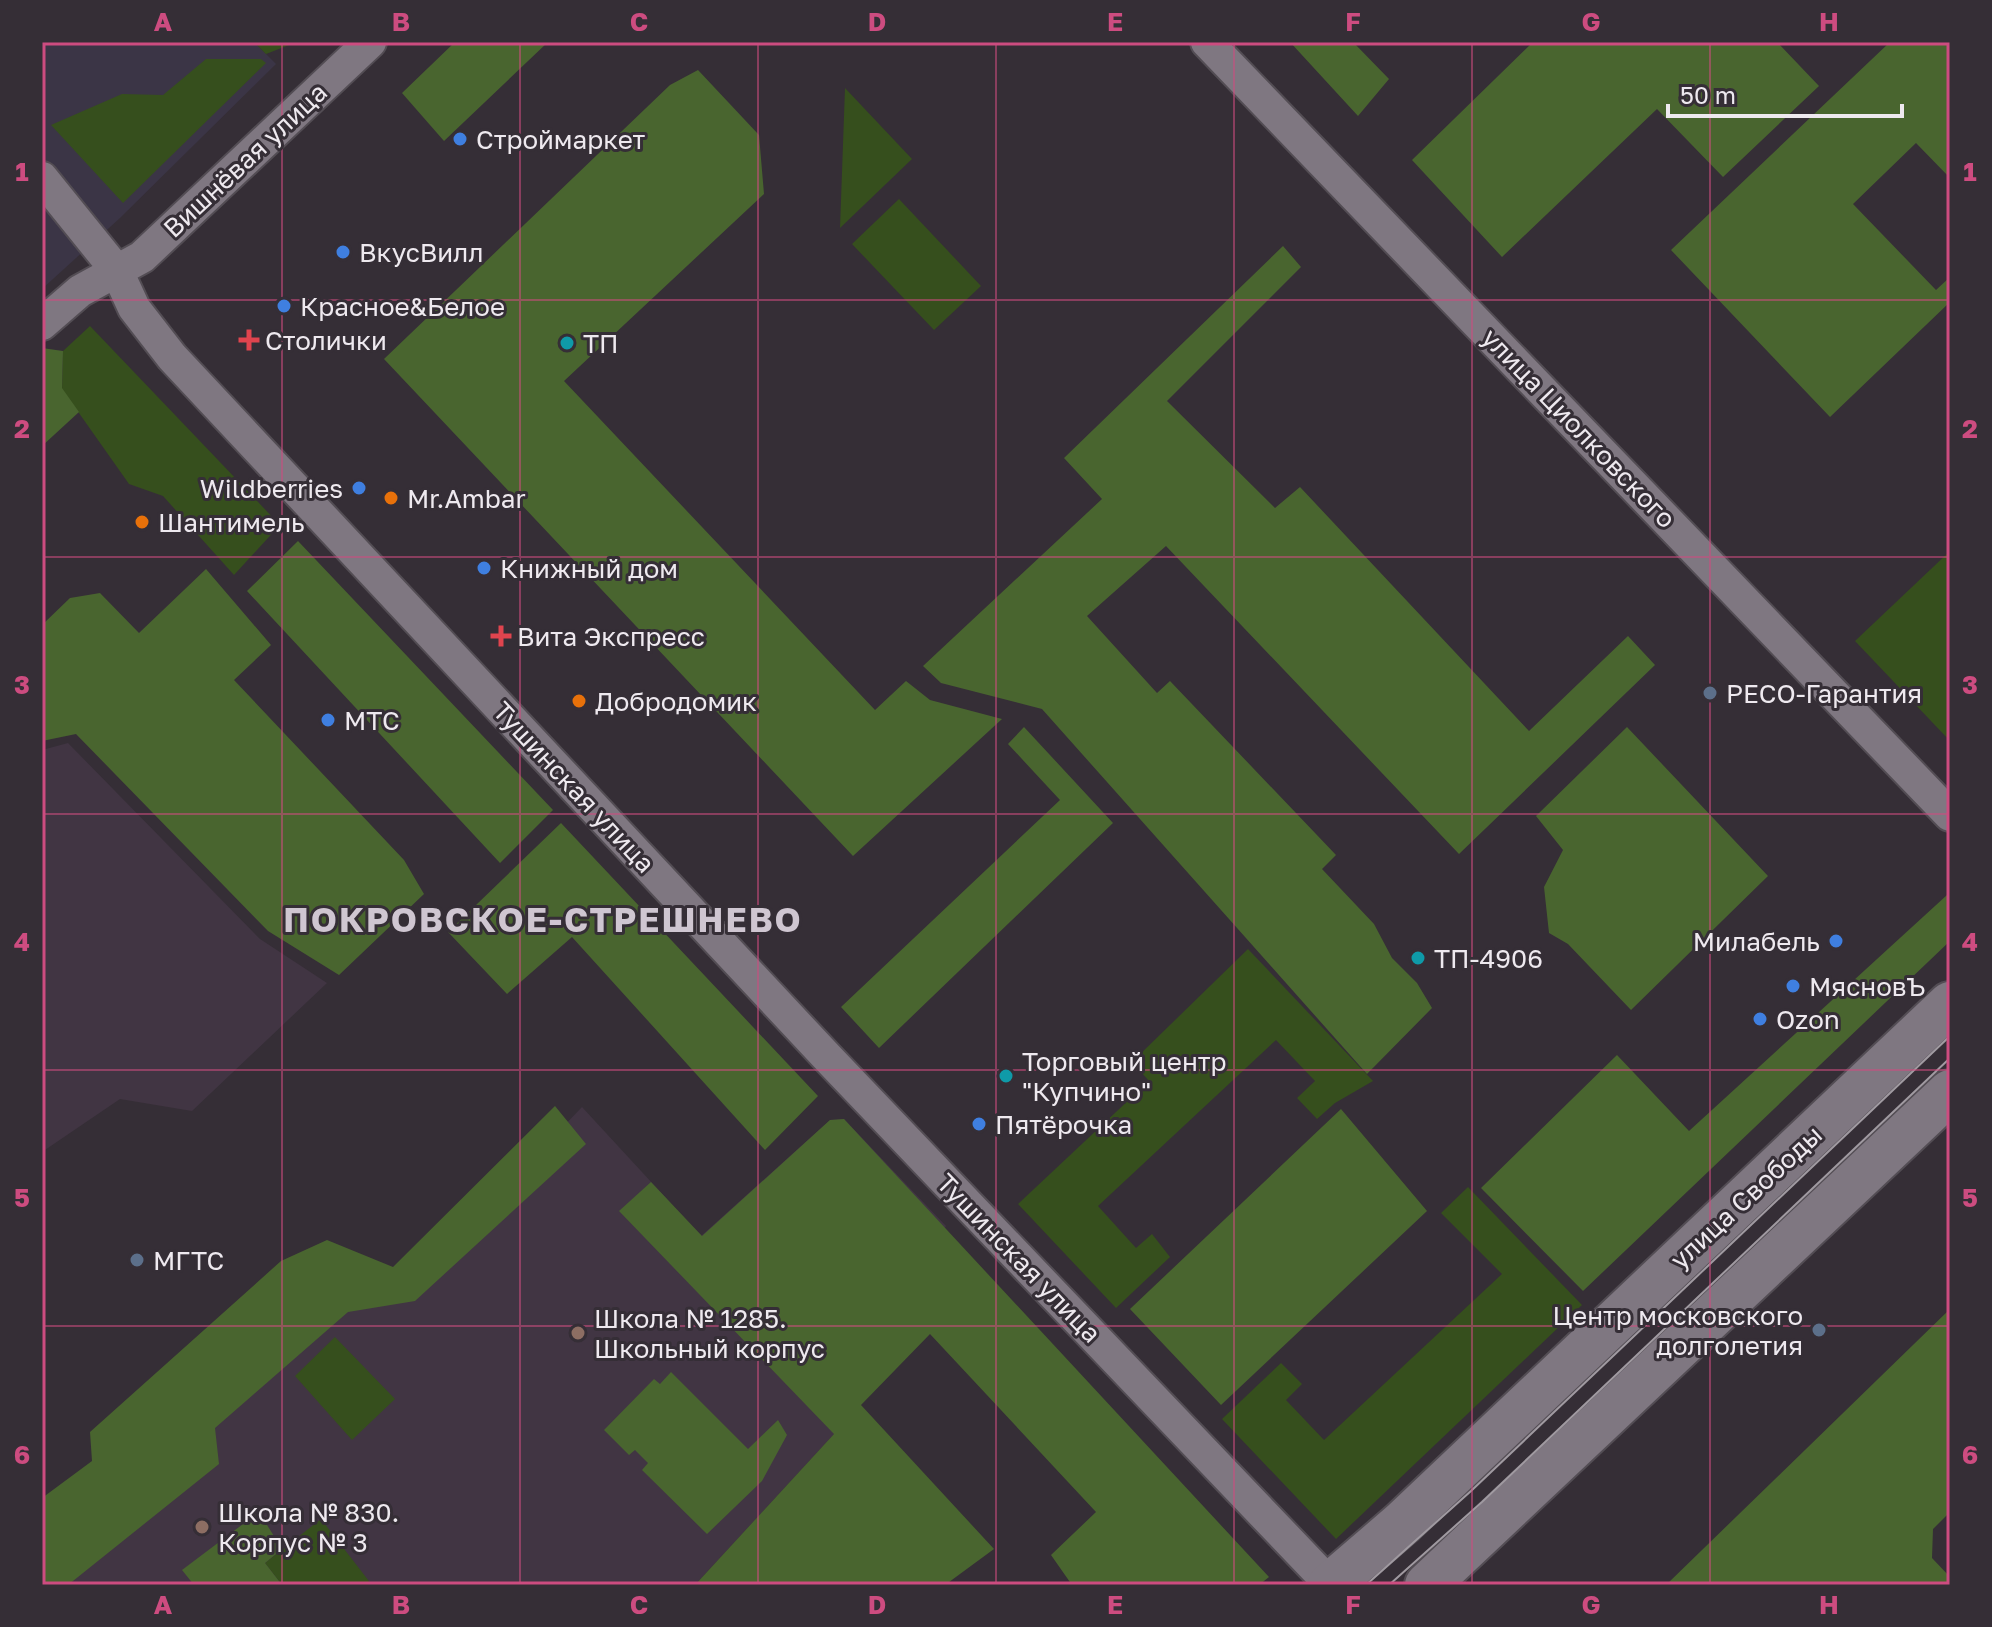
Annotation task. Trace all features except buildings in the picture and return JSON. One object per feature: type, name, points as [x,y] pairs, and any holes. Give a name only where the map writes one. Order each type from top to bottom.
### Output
[{"type":"main road","name":"улица Свободы","points":[[1331,1585],[1414,1512],[1950,1004]]},
{"type":"main road","points":[[1427,1585],[1950,1092]]},
{"type":"street","name":"Вишнёвая улица","points":[[42,324],[80,291],[142,257],[370,42]]},
{"type":"street","name":"улица Циолковского","points":[[1207,42],[1950,815]]},
{"type":"street","name":"Тушинская улица","points":[[42,178],[117,271],[134,308],[182,369],[827,1057],[1331,1585]]},
{"type":"shaded area","points":[[42,42],[254,42],[276,64],[120,218],[42,289]]},
{"type":"shaded area","points":[[68,743],[260,939],[327,983],[192,1111],[120,1099],[42,1152],[42,750]]},
{"type":"shaded area","name":"Школа № 1285. Школьный корпус","points":[[582,1107],[701,1236],[830,1120],[844,1119],[946,1226],[861,1405],[695,1585],[42,1585],[42,1543],[349,1282],[407,1289]]},
{"type":"green space","points":[[254,42],[297,42],[266,54]]},
{"type":"green space","points":[[455,42],[548,42],[444,141],[402,93]]},
{"type":"green space","points":[[1290,42],[1353,42],[1389,79],[1358,116]]},
{"type":"green space","points":[[1533,42],[1777,42],[1819,86],[1723,177],[1657,109],[1502,257],[1412,160]]},
{"type":"green space","points":[[1890,42],[1950,42],[1950,178],[1916,143],[1853,204],[1936,290],[1950,277],[1950,302],[1830,417],[1671,250]]},
{"type":"green space","points":[[206,59],[261,59],[266,63],[123,203],[51,125],[122,94],[163,95]]},
{"type":"green space","points":[[698,70],[759,135],[764,194],[564,381],[875,710],[906,681],[930,700],[1002,719],[853,856],[384,359],[670,85]]},
{"type":"green space","points":[[845,88],[912,159],[840,228]]},
{"type":"green space","points":[[899,199],[981,286],[934,330],[852,244]]},
{"type":"green space","points":[[1283,246],[1301,267],[1167,401],[1275,508],[1300,487],[1529,731],[1628,636],[1655,665],[1459,854],[1166,546],[1087,616],[1157,693],[1170,681],[1336,855],[1322,869],[1374,924],[1392,958],[1417,983],[1432,1008],[1367,1074],[1042,709],[941,683],[923,666],[1102,499],[1064,458]]},
{"type":"green space","points":[[90,326],[280,525],[234,575],[163,496],[129,484],[62,389],[63,351]]},
{"type":"green space","points":[[42,348],[63,351],[62,388],[79,412],[42,446]]},
{"type":"green space","points":[[298,541],[553,810],[500,863],[247,591]]},
{"type":"green space","points":[[1950,551],[1950,741],[1855,641]]},
{"type":"green space","points":[[206,569],[271,645],[234,680],[404,860],[424,894],[339,975],[268,931],[76,734],[42,741],[42,625],[70,598],[100,593],[139,633]]},
{"type":"green space","points":[[1024,727],[1113,823],[879,1048],[841,1007],[1060,800],[1008,744]]},
{"type":"green space","points":[[1627,727],[1768,876],[1631,1010],[1568,944],[1549,933],[1544,887],[1563,850],[1536,816]]},
{"type":"green space","points":[[561,823],[818,1096],[765,1150],[572,937],[507,994],[448,932]]},
{"type":"green space","points":[[1947,895],[1950,898],[1950,941],[1583,1291],[1481,1188],[1617,1055],[1689,1131]]},
{"type":"green space","points":[[1248,949],[1373,1081],[1335,1103],[1317,1119],[1297,1098],[1315,1081],[1276,1040],[1098,1206],[1136,1248],[1152,1234],[1170,1257],[1116,1308],[1018,1204],[1149,1081],[1132,1062]]},
{"type":"green space","points":[[555,1106],[586,1144],[415,1301],[348,1312],[215,1428],[219,1464],[68,1585],[42,1585],[42,1498],[92,1461],[90,1432],[281,1261],[327,1240],[393,1267]]},
{"type":"green space","points":[[1341,1109],[1427,1211],[1221,1405],[1130,1309]]},
{"type":"green space","points":[[844,1119],[1269,1577],[1259,1585],[1072,1585],[1051,1555],[1096,1512],[930,1334],[861,1405],[994,1549],[945,1585],[695,1585],[834,1434],[619,1211],[651,1182],[702,1236],[830,1120]]},
{"type":"green space","points":[[1468,1187],[1582,1305],[1336,1539],[1222,1419],[1281,1363],[1302,1384],[1286,1400],[1324,1440],[1502,1274],[1441,1213]]},
{"type":"green space","points":[[1950,1309],[1950,1512],[1933,1529],[1932,1558],[1950,1577],[1950,1585],[1666,1585]]},
{"type":"green space","points":[[335,1337],[395,1399],[352,1440],[295,1376]]},
{"type":"green space","points":[[671,1372],[748,1449],[778,1420],[787,1435],[762,1481],[707,1534],[642,1470],[648,1463],[635,1450],[629,1455],[604,1430],[654,1379],[660,1384]]},
{"type":"green space","points":[[259,1512],[282,1549],[265,1563],[282,1585],[194,1585],[182,1570]]},
{"type":"green space","points":[[321,1519],[372,1585],[282,1585],[265,1563]]},
{"type":"tram line","points":[[1366,1585],[1471,1491],[1950,1036]]},
{"type":"tram line","points":[[1389,1585],[1482,1502],[1950,1058]]},
{"type":"place","name":"Строймаркет","points":[[460,139]]},
{"type":"place","name":"ВкусВилл","points":[[343,252]]},
{"type":"place","name":"Красное&Белое","points":[[284,306]]},
{"type":"place","name":"Столички","points":[[249,340]]},
{"type":"place","name":"ТП","points":[[567,343]]},
{"type":"place","name":"Wildberries","points":[[359,488]]},
{"type":"place","name":"Mr.Ambar","points":[[391,498]]},
{"type":"place","name":"Шантимель","points":[[142,522]]},
{"type":"place","name":"Книжный дом","points":[[484,568]]},
{"type":"place","name":"Вита Экспресс","points":[[501,636]]},
{"type":"place","name":"РЕСО-Гарантия","points":[[1710,693]]},
{"type":"place","name":"Добродомик","points":[[579,701]]},
{"type":"place","name":"МТС","points":[[328,720]]},
{"type":"place","name":"Милабель","points":[[1836,941]]},
{"type":"place","name":"ТП-4906","points":[[1418,958]]},
{"type":"place","name":"МясновЪ","points":[[1793,986]]},
{"type":"place","name":"Ozon","points":[[1760,1019]]},
{"type":"place","name":"Торговый центр \"Купчино\"","points":[[1006,1076]]},
{"type":"place","name":"Пятёрочка","points":[[979,1124]]},
{"type":"place","name":"МГТС","points":[[137,1260]]},
{"type":"place","name":"Центр московского долголетия","points":[[1819,1330]]},
{"type":"place","name":"Школа № 1285. Школьный корпус","points":[[578,1333]]},
{"type":"place","name":"Школа № 830. Корпус № 3","points":[[202,1527]]},
{"type":"district","name":"ПОКРОВСКОЕ-СТРЕШНЕВО","points":[[543,919]]}]
